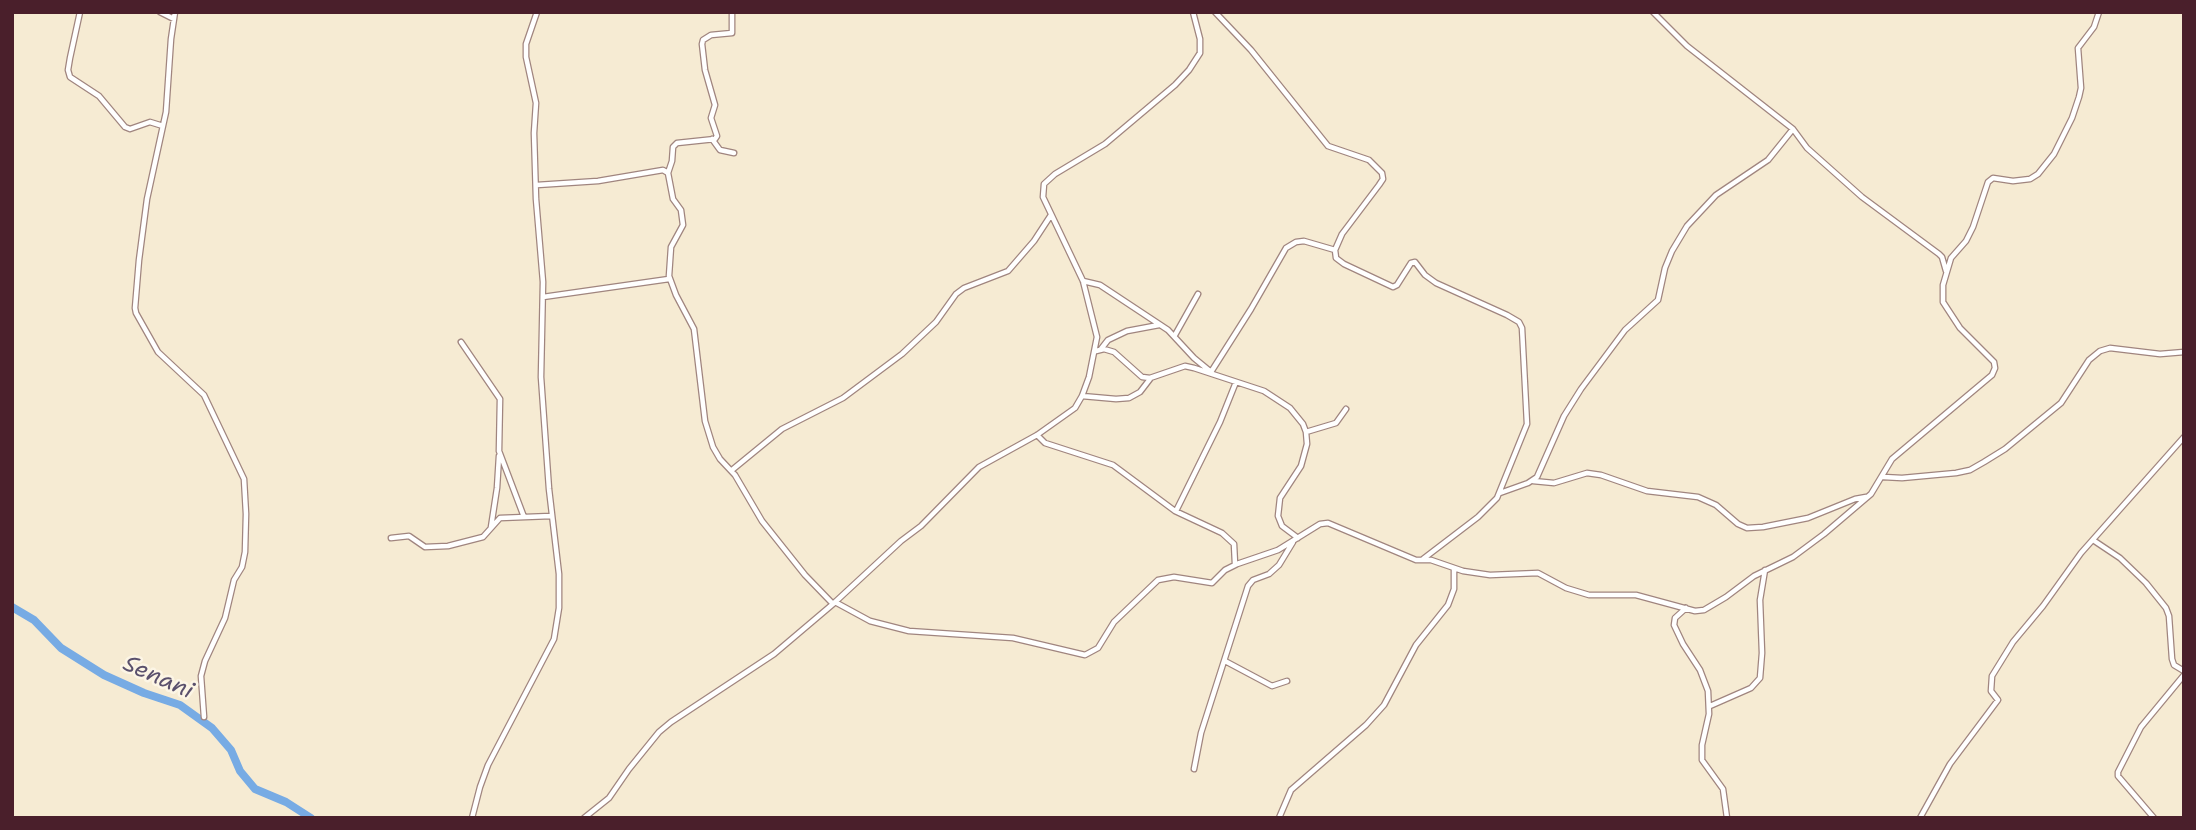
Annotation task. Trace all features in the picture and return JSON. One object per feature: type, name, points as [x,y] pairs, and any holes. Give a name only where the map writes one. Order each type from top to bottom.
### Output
[{"type":"street","points":[[80,12],[68,70],[70,77],[99,96],[125,127],[130,129],[150,122],[163,126]]},
{"type":"street","points":[[160,12],[174,15],[167,101],[146,207],[136,313],[165,360],[204,395],[242,473],[246,488],[245,552],[242,567],[234,580],[225,618],[203,668],[201,688],[204,717]]},
{"type":"street","points":[[472,818],[488,765],[554,639],[559,608],[559,574],[551,516],[541,377],[543,297],[536,215],[536,94],[529,71],[526,44],[537,12]]},
{"type":"street","points":[[732,12],[732,33],[705,38],[702,44],[705,71],[715,105],[710,116],[717,136],[674,145],[668,173],[673,199],[681,210],[682,225],[671,247],[669,279],[694,329],[703,410],[709,437],[720,459],[732,470],[762,521],[805,575],[834,603],[870,621],[909,631],[1013,638],[1085,655],[1098,648],[1114,622],[1158,580],[1174,577],[1209,583],[1217,580],[1225,569],[1278,550],[1320,524],[1328,523],[1407,558],[1423,559],[1490,575],[1538,573],[1578,593],[1598,596],[1636,595],[1704,610],[1765,569],[1793,557],[1869,497],[1892,459],[1988,379],[1995,368],[1994,362],[1960,328],[1943,302],[1941,294],[1951,258],[1966,241],[1973,227],[1988,182],[1993,178],[2013,181],[2030,179],[2038,174],[2054,154],[2073,118],[2079,97],[2081,85],[2078,48],[2094,26],[2099,12]]},
{"type":"street","points":[[584,818],[609,798],[659,732],[683,713],[774,654],[921,526],[979,467],[1037,435],[1069,412],[1083,396],[1098,350],[1094,322],[1083,281],[1043,197],[1043,190],[1048,179],[1105,144],[1175,85],[1196,62],[1200,53],[1200,39],[1193,12]]},
{"type":"street","points":[[1215,12],[1251,50],[1328,146],[1368,160],[1382,173],[1383,179],[1347,226],[1335,250],[1336,258],[1393,287],[1411,263],[1415,262],[1425,275],[1436,283],[1507,314],[1519,322],[1524,338],[1527,424],[1499,493],[1483,512],[1423,559]]},
{"type":"street","points":[[1653,12],[1687,46],[1793,129],[1807,148],[1862,197],[1942,257],[1947,272]]},
{"type":"street","points":[[1533,481],[1564,416],[1581,389],[1625,331],[1658,300],[1665,268],[1687,226],[1716,195],[1768,160],[1793,129]]},
{"type":"street","points":[[712,139],[720,150],[734,153]]},
{"type":"street","points":[[537,186],[597,181],[663,170],[668,173]]},
{"type":"street","points":[[732,470],[782,429],[843,397],[902,354],[936,322],[964,288],[1008,271],[1034,241],[1051,214]]},
{"type":"street","points":[[1211,372],[1286,248],[1296,242],[1304,242],[1335,250]]},
{"type":"street","points":[[543,297],[577,290],[669,279]]},
{"type":"street","points":[[1083,281],[1100,285],[1161,325],[1175,335],[1194,358],[1211,372]]},
{"type":"street","points":[[1175,335],[1198,294]]},
{"type":"street","points":[[1098,350],[1127,331],[1161,325]]},
{"type":"street","points":[[461,342],[500,400],[497,488],[491,527]]},
{"type":"street","points":[[1883,477],[1956,473],[1970,470],[1984,462],[2006,449],[2061,403],[2089,360],[2100,351],[2110,348],[2160,354],[2184,352]]},
{"type":"street","points":[[1098,350],[1114,352],[1142,377],[1150,378],[1185,366],[1211,372],[1264,391],[1283,402],[1297,416],[1307,432],[1301,466],[1278,503],[1278,516],[1282,526],[1296,540]]},
{"type":"street","points":[[1083,396],[1116,400],[1129,398],[1140,392],[1150,378]]},
{"type":"street","points":[[1175,511],[1220,422],[1236,382]]},
{"type":"street","points":[[1307,432],[1336,423],[1346,409]]},
{"type":"street","points":[[1037,435],[1045,443],[1112,465],[1175,511],[1230,539],[1234,544],[1235,564]]},
{"type":"street","points":[[1920,818],[1950,764],[1998,700],[1990,688],[1997,665],[2081,553],[2184,437]]},
{"type":"street","points":[[499,451],[524,517]]},
{"type":"street","points":[[1499,493],[1533,481],[1554,483],[1587,473],[1601,475],[1647,491],[1684,494],[1703,499],[1716,505],[1738,524],[1747,528],[1808,518],[1854,499],[1869,497]]},
{"type":"street","points":[[391,538],[409,536],[424,547],[448,546],[484,537],[500,518],[551,516]]},
{"type":"street","points":[[1194,769],[1201,733],[1248,586],[1253,580],[1269,575],[1296,540]]},
{"type":"street","points":[[2093,540],[2131,568],[2166,608],[2172,659],[2174,665],[2184,673],[2141,727],[2118,772],[2118,776],[2154,818]]},
{"type":"street","points":[[1279,818],[1291,790],[1366,725],[1384,705],[1416,645],[1448,605],[1454,589],[1454,568]]},
{"type":"street","points":[[1710,706],[1751,688],[1760,678],[1760,600],[1765,569]]},
{"type":"street","points":[[1686,608],[1675,618],[1674,625],[1682,644],[1700,670],[1708,691],[1710,706],[1702,745],[1702,760],[1723,789],[1727,818]]},
{"type":"street","points":[[1225,662],[1265,684],[1278,686],[1287,681]]},
{"type":"waterway","name":"Senani","points":[[12,607],[34,620],[61,648],[104,675],[180,705],[212,728],[231,750],[240,771],[255,789],[286,802],[311,818]]}]
